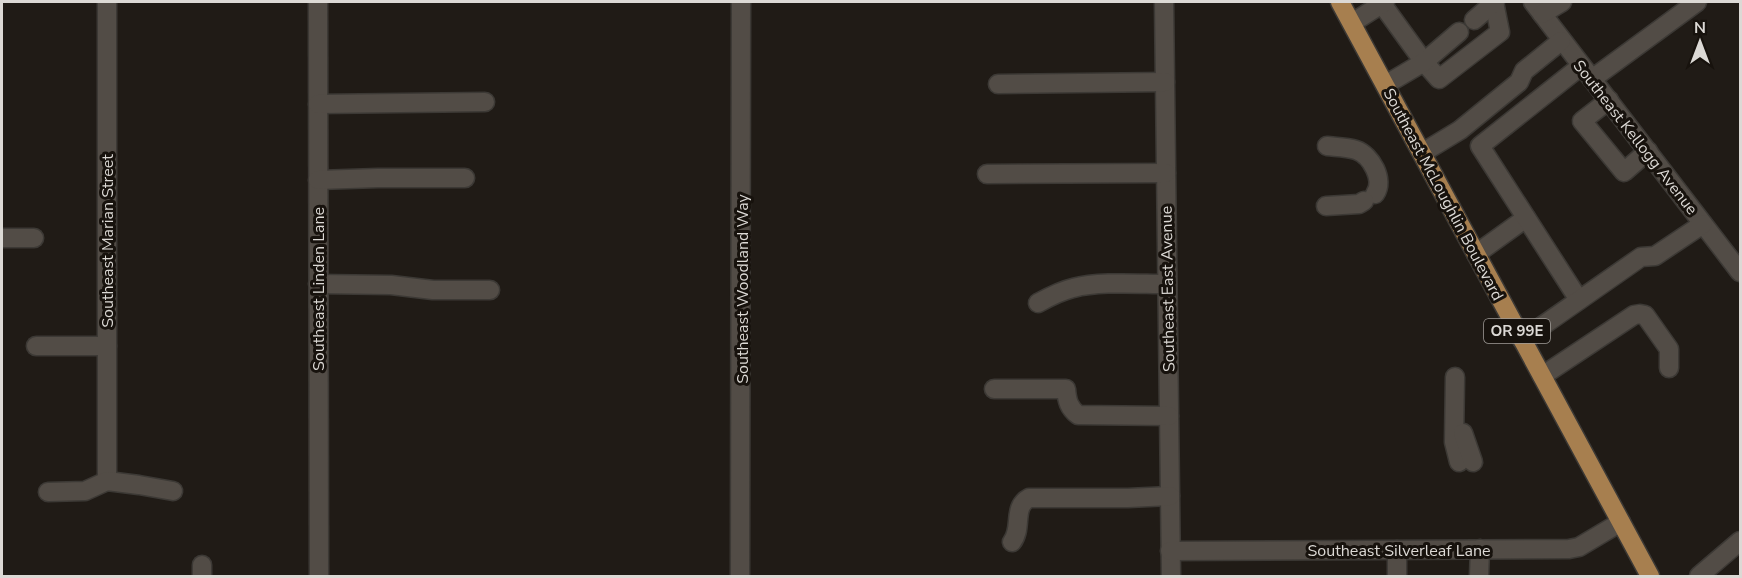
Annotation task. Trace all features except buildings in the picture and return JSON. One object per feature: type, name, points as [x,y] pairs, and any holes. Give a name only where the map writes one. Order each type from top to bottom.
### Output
[{"type":"main road","name":"Southeast McLoughlin Boulevard","points":[[1340,2],[1650,576]]},
{"type":"street","name":"Southeast Marian Street","points":[[107,2],[107,481]]},
{"type":"street","name":"Southeast Linden Lane","points":[[318,2],[319,576]]},
{"type":"street","name":"Southeast Woodland Way","points":[[740,576],[741,2]]},
{"type":"street","name":"Southeast East Avenue","points":[[1164,2],[1171,576]]},
{"type":"street","points":[[1352,23],[1384,3],[1424,62],[1439,79],[1500,32],[1495,2]]},
{"type":"street","points":[[1474,20],[1495,2]]},
{"type":"street","points":[[1537,8],[1562,2]]},
{"type":"street","points":[[1579,300],[1480,146],[1697,2]]},
{"type":"street","name":"Southeast Kellogg Avenue","points":[[1537,8],[1703,224],[1737,261]]},
{"type":"street","points":[[1385,85],[1424,62],[1460,32]]},
{"type":"street","points":[[1422,153],[1460,130],[1518,82],[1524,71],[1562,41]]},
{"type":"street","points":[[998,84],[1165,82]]},
{"type":"street","points":[[1609,100],[1582,122],[1624,172],[1648,151]]},
{"type":"street","points":[[318,104],[485,102]]},
{"type":"street","points":[[1326,206],[1367,194],[1372,163],[1367,156],[1356,150],[1327,146]]},
{"type":"street","points":[[987,174],[1166,173]]},
{"type":"street","points":[[318,180],[465,178]]},
{"type":"street","points":[[1476,254],[1526,218]]},
{"type":"street","points":[[1522,340],[1641,256],[1655,256],[1703,224]]},
{"type":"street","points":[[2,238],[34,238]]},
{"type":"street","points":[[318,284],[392,285],[433,290],[490,290]]},
{"type":"street","points":[[1038,303],[1055,293],[1074,288],[1101,285],[1167,284]]},
{"type":"street","points":[[1542,376],[1634,315],[1640,314],[1645,315],[1669,349],[1669,368]]},
{"type":"street","points":[[36,346],[107,346]]},
{"type":"street","points":[[1455,376],[1455,408],[1466,462]]},
{"type":"street","points":[[994,390],[1066,389],[1071,409],[1078,415],[1169,417]]},
{"type":"street","points":[[48,492],[85,491],[107,481],[173,491]]},
{"type":"street","points":[[1012,542],[1015,539],[1021,504],[1029,498],[1170,496]]},
{"type":"street","name":"Southeast Silverleaf Lane","points":[[1170,551],[1561,549],[1580,547],[1621,522]]},
{"type":"street","points":[[1699,576],[1740,542]]},
{"type":"street","points":[[1479,576],[1480,549]]},
{"type":"street","points":[[1397,550],[1397,576]]}]
